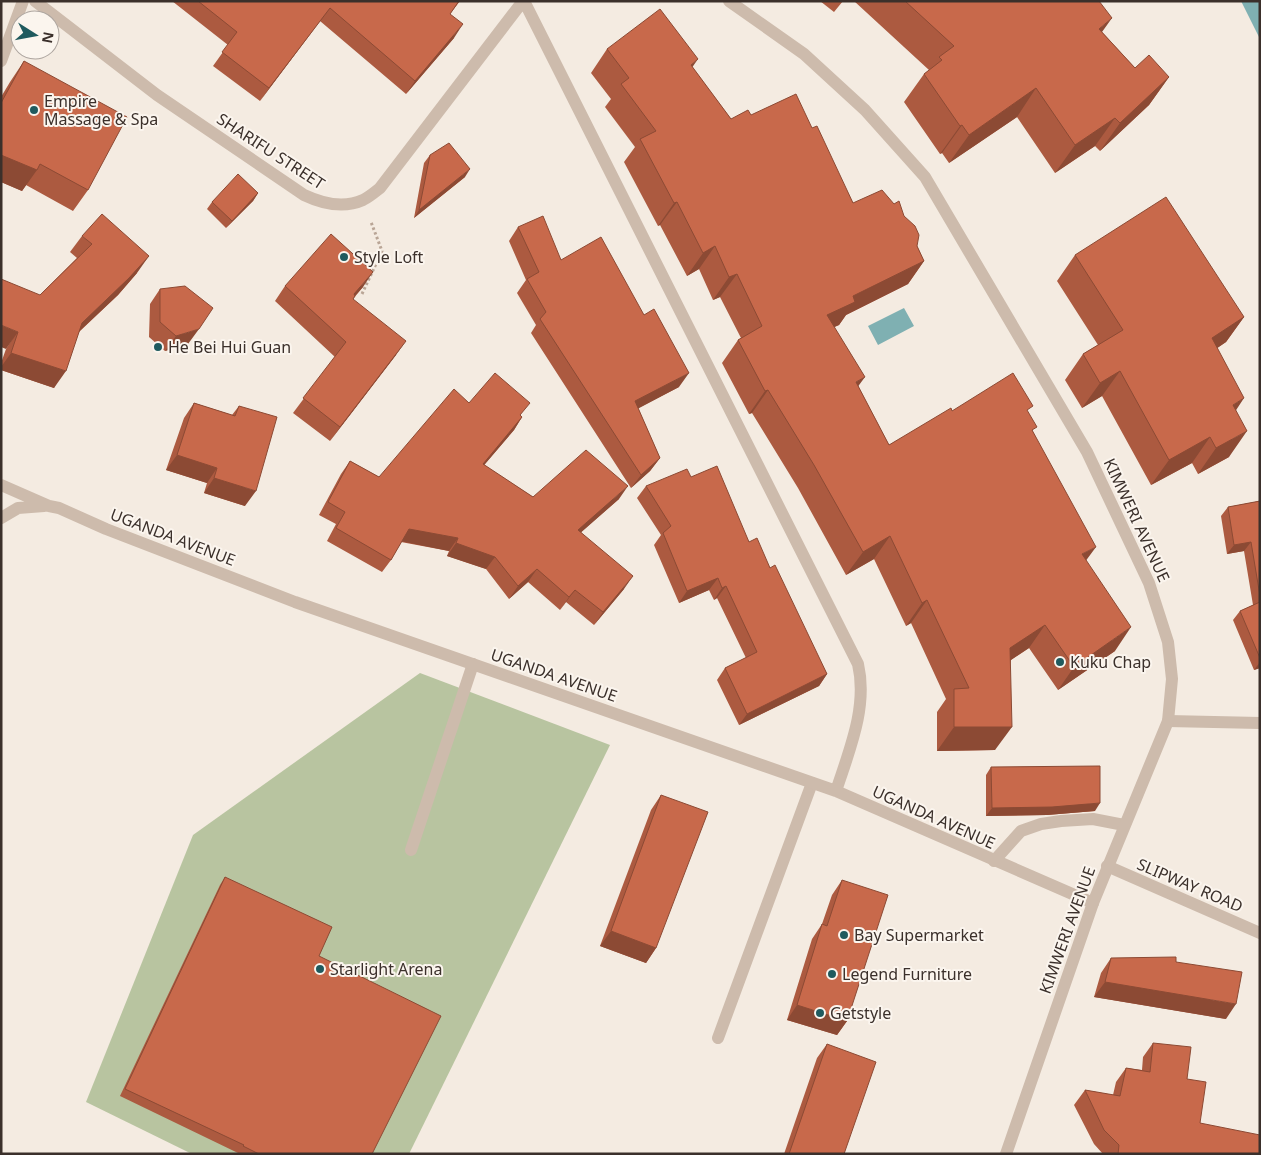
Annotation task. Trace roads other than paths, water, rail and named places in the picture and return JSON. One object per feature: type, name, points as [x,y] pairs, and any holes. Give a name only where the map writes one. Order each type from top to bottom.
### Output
[{"type":"street","points":[[1,61],[23,1]]},
{"type":"street","name":"SHARIFU STREET","points":[[35,1],[156,95],[304,195],[322,203],[343,205],[363,200],[380,188],[524,1]]},
{"type":"street","points":[[524,1],[858,664],[861,678],[861,702],[853,738],[836,791]]},
{"type":"street","name":"KIMWERI AVENUE","points":[[729,1],[804,54],[865,110],[924,177],[1087,452],[1149,583],[1168,642],[1172,679],[1168,721],[1092,903],[1006,1154]]},
{"type":"street","name":"UGANDA AVENUE","points":[[1,485],[106,529],[295,602],[836,791],[1092,903]]},
{"type":"street","points":[[1,518],[18,508],[49,506]]},
{"type":"street","points":[[411,850],[458,704],[473,664]]},
{"type":"street","points":[[1168,721],[1260,723]]},
{"type":"street","points":[[718,1038],[812,783]]},
{"type":"street","points":[[994,861],[1021,831],[1041,824],[1093,819],[1124,825]]},
{"type":"street","name":"SLIPWAY ROAD","points":[[1107,866],[1260,932]]},
{"type":"water","points":[[1241,1],[1260,1],[1260,39]]},
{"type":"water","points":[[904,308],[914,326],[878,345],[868,326]]},
{"type":"place","name":"Empire Massage & Spa","points":[[34,110]]},
{"type":"place","name":"Style Loft","points":[[344,257]]},
{"type":"place","name":"He Bei Hui Guan","points":[[158,347]]},
{"type":"place","name":"Kuku Chap","points":[[1060,662]]},
{"type":"place","name":"Bay Supermarket","points":[[844,935]]},
{"type":"place","name":"Starlight Arena","points":[[320,969]]},
{"type":"place","name":"Legend Furniture","points":[[832,974]]},
{"type":"place","name":"Getstyle","points":[[820,1013]]}]
